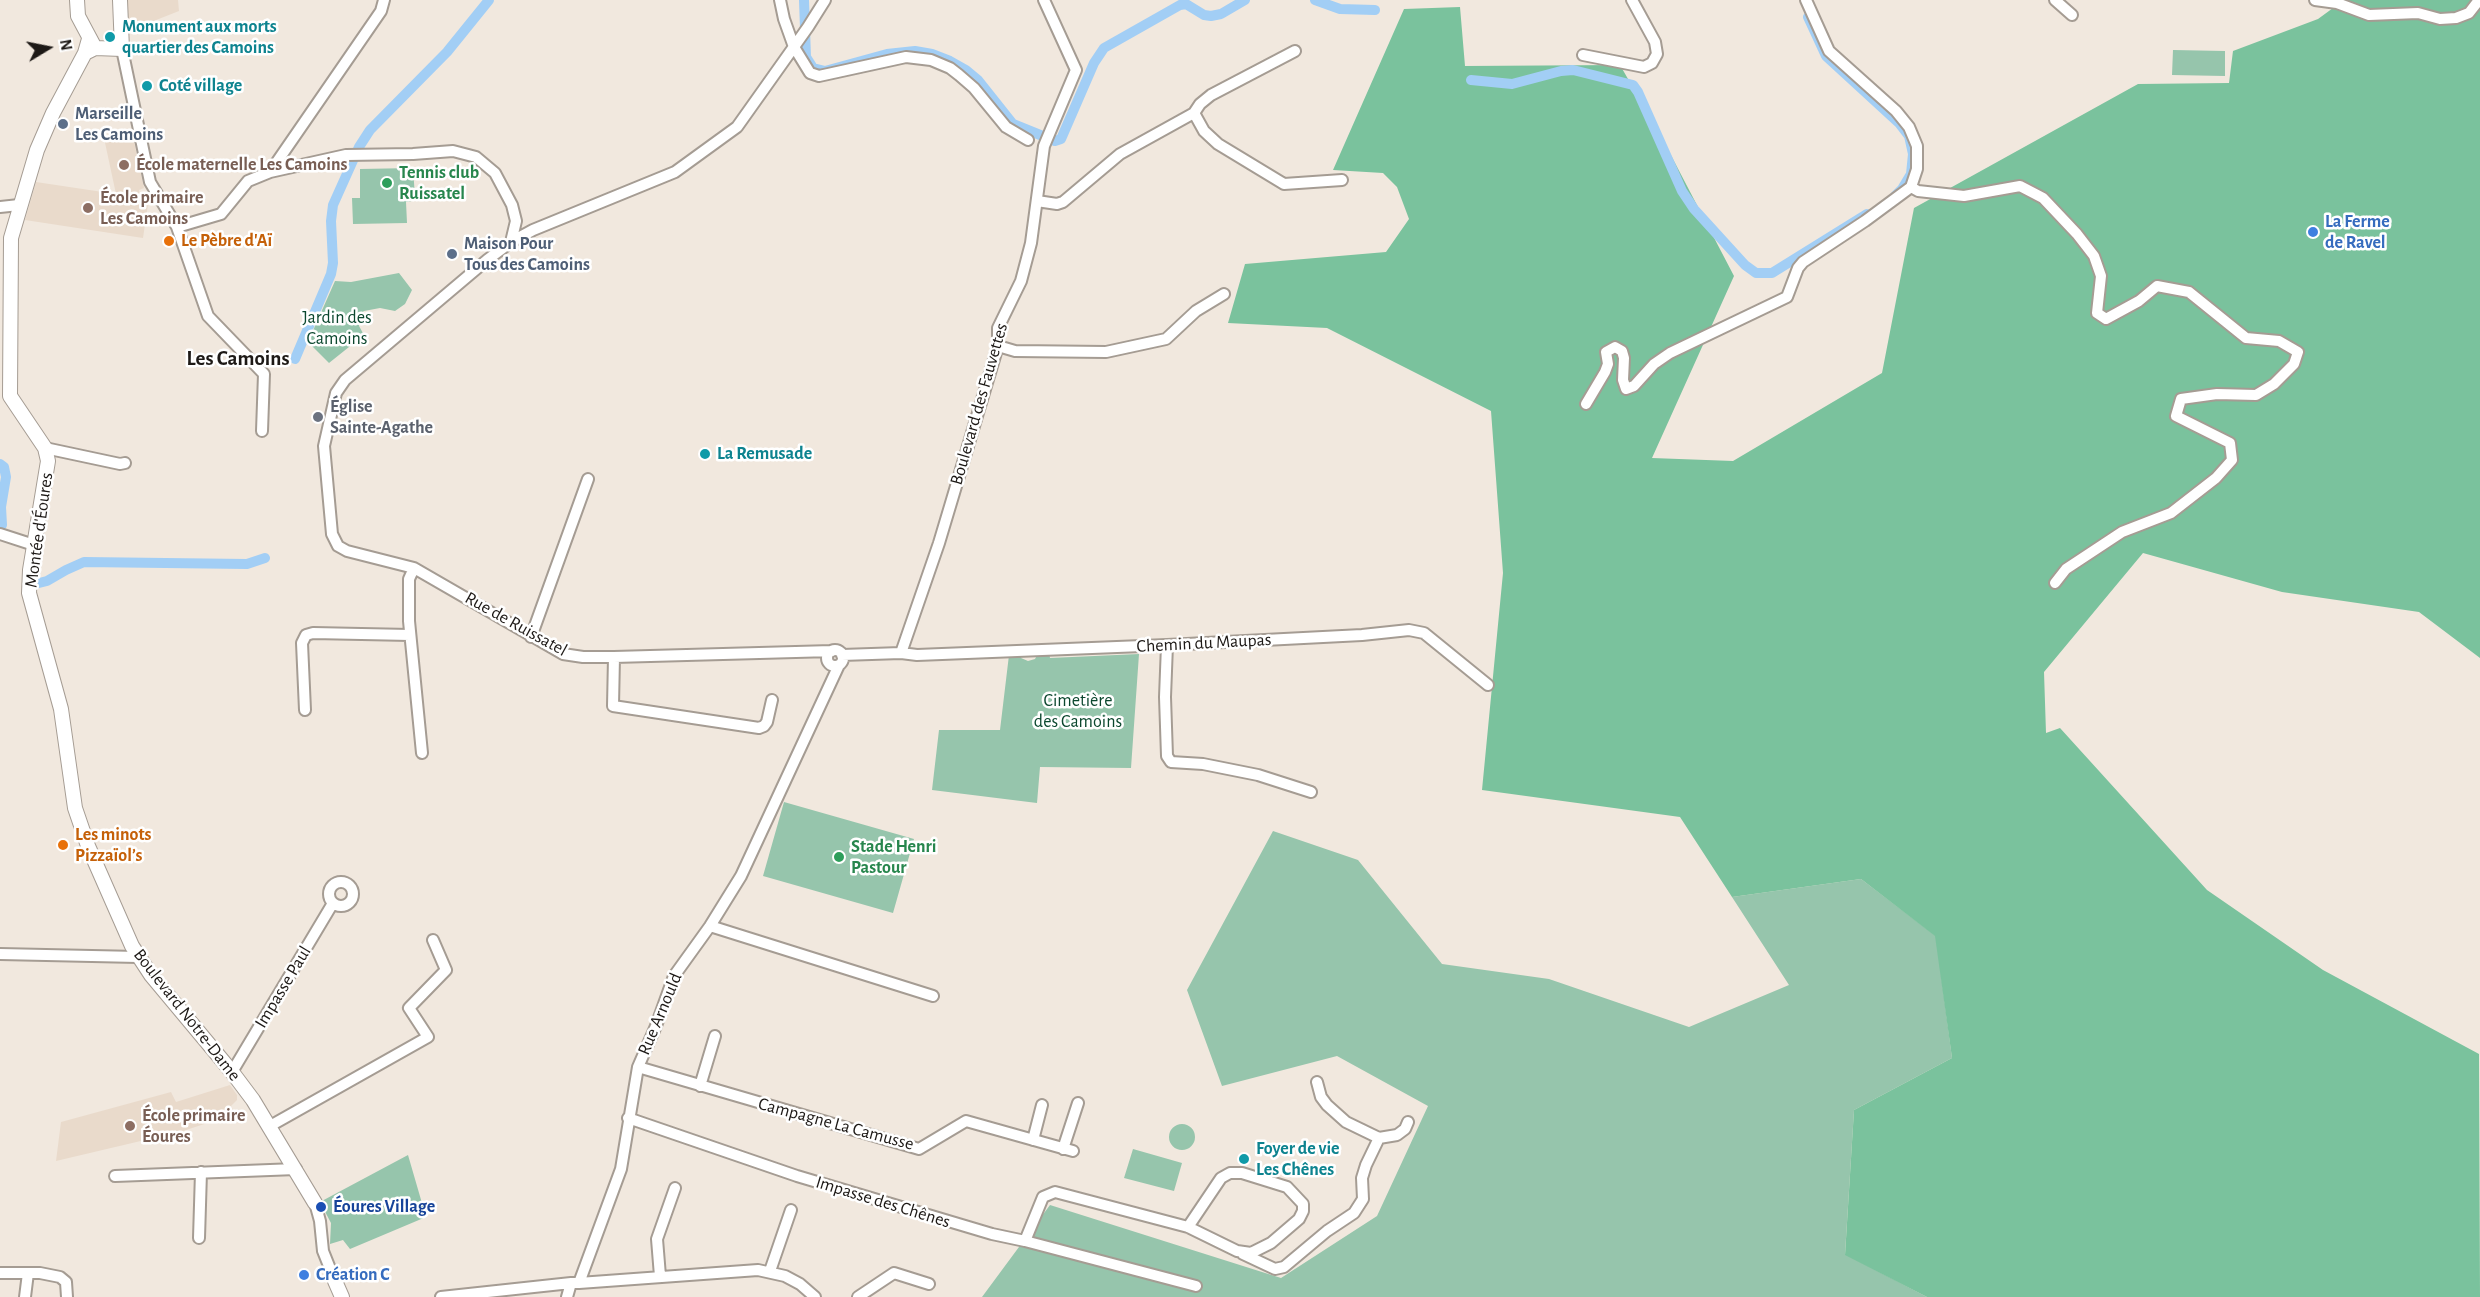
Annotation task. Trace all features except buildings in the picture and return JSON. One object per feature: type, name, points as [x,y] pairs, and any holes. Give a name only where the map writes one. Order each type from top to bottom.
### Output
[{"type":"street","points":[[77,0],[78,16],[90,47],[122,49]]},
{"type":"street","points":[[120,0],[122,49],[150,182],[177,227],[208,316],[264,374],[262,431]]},
{"type":"street","points":[[270,172],[381,11],[384,0]]},
{"type":"street","points":[[780,0],[784,19],[797,43],[805,68],[810,73],[819,76],[906,57],[940,64],[950,68],[974,88],[1006,127],[1028,140]]},
{"type":"street","points":[[512,242],[533,230],[675,172],[736,127],[825,0]]},
{"type":"street","name":"Boulevard des Fauvettes","points":[[901,653],[937,551],[998,346],[998,328],[1021,281],[1026,264],[1047,135],[1076,70],[1044,0]]},
{"type":"street","points":[[1583,55],[1644,68],[1652,63],[1658,54],[1655,42],[1632,0]]},
{"type":"street","points":[[1586,404],[1605,372],[1608,364],[1606,352],[1615,347],[1622,351],[1623,380],[1626,389],[1634,386],[1654,364],[1670,353],[1786,297],[1798,267],[1803,262],[1911,187],[1917,169],[1917,146],[1909,127],[1896,111],[1829,51],[1806,0]]},
{"type":"street","points":[[2055,0],[2072,15]]},
{"type":"street","points":[[2315,0],[2337,3],[2369,15],[2418,13],[2440,19],[2456,18],[2469,13],[2480,0]]},
{"type":"street","name":"Montée d'Éoures","points":[[71,791],[61,709],[29,593],[30,570],[47,468],[45,448],[5,394],[11,238],[37,150],[53,112],[90,47]]},
{"type":"street","points":[[1036,201],[1057,204],[1063,202],[1120,154],[1194,113],[1204,99],[1295,51]]},
{"type":"street","points":[[1194,113],[1204,131],[1218,144],[1284,184],[1342,180]]},
{"type":"street","points":[[177,227],[221,214],[248,181],[270,172],[346,155],[413,154],[453,150],[476,157],[495,173],[512,205],[516,220],[512,242]]},
{"type":"street","points":[[1911,187],[1918,191],[1964,196],[2020,186],[2043,198],[2094,256],[2102,276],[2097,313],[2106,319],[2139,301],[2157,286],[2189,292],[2246,338],[2279,341],[2298,352],[2294,364],[2274,384],[2256,395],[2217,394],[2181,399],[2176,416],[2230,443],[2232,460],[2216,478],[2171,513],[2122,532],[2066,569],[2055,583]]},
{"type":"street","points":[[0,207],[19,206]]},
{"type":"street","name":"Rue de Ruissatel","points":[[512,242],[345,380],[336,393],[324,446],[332,534],[338,546],[347,551],[414,568],[563,654],[583,657],[614,657],[817,652],[834,658]]},
{"type":"street","points":[[998,346],[1015,351],[1106,352],[1166,339],[1196,311],[1224,294]]},
{"type":"street","points":[[45,448],[120,464],[125,463]]},
{"type":"street","points":[[531,637],[588,479]]},
{"type":"street","points":[[0,534],[34,545]]},
{"type":"street","points":[[414,568],[409,579],[408,591],[422,753]]},
{"type":"street","name":"Chemin du Maupas","points":[[901,653],[917,655],[1167,645],[1362,635],[1409,630],[1424,633],[1488,685]]},
{"type":"street","points":[[305,710],[302,643],[306,635],[313,633],[410,635]]},
{"type":"street","points":[[1167,645],[1165,697],[1167,756],[1171,762],[1203,764],[1258,775],[1311,792]]},
{"type":"street","points":[[834,658],[901,653]]},
{"type":"street","points":[[614,657],[613,706],[759,728],[767,722],[772,700]]},
{"type":"street","name":"Rue Arnould","points":[[567,1297],[575,1283],[621,1168],[638,1067],[657,1026],[674,976],[710,926],[741,876],[831,681],[834,658]]},
{"type":"street","name":"Boulevard Notre-Dame","points":[[71,791],[88,846],[138,957],[232,1072],[270,1126],[315,1203],[320,1221],[322,1251],[342,1297]]},
{"type":"street","name":"Impasse Paul","points":[[232,1072],[333,903]]},
{"type":"street","points":[[710,926],[933,996]]},
{"type":"street","points":[[270,1126],[428,1037],[408,1008],[446,970],[434,940]]},
{"type":"street","points":[[0,954],[138,957]]},
{"type":"street","points":[[699,1086],[715,1036]]},
{"type":"street","name":"Campagne La Camusse","points":[[638,1067],[919,1149],[966,1121],[1068,1150],[1078,1103]]},
{"type":"street","points":[[1317,1082],[1321,1097],[1327,1105],[1346,1122],[1379,1138],[1397,1135],[1405,1129],[1407,1122]]},
{"type":"street","points":[[1033,1140],[1042,1105]]},
{"type":"street","name":"Impasse des Chênes","points":[[628,1118],[797,1176],[992,1234],[1196,1286]]},
{"type":"street","points":[[1025,1241],[1038,1206],[1048,1194],[1055,1192],[1188,1227],[1275,1269],[1284,1267],[1327,1231],[1354,1213],[1363,1199],[1362,1178],[1379,1138]]},
{"type":"street","points":[[115,1176],[296,1169]]},
{"type":"street","points":[[199,1238],[201,1172]]},
{"type":"street","points":[[1188,1227],[1221,1178],[1230,1173],[1242,1173],[1287,1187],[1295,1194],[1303,1204],[1303,1211],[1299,1219],[1259,1250],[1251,1253],[1237,1251]]},
{"type":"street","points":[[660,1276],[657,1239],[675,1188]]},
{"type":"street","points":[[770,1271],[791,1210]]},
{"type":"street","points":[[441,1297],[575,1283],[750,1270],[770,1271],[800,1284],[815,1297]]},
{"type":"street","points":[[0,1273],[40,1273],[60,1277],[66,1282],[67,1297]]},
{"type":"street","points":[[25,1297],[28,1273]]},
{"type":"street","points":[[858,1297],[894,1273],[929,1284]]},
{"type":"shaded area","points":[[126,0],[178,0],[179,11],[141,26],[128,28]]},
{"type":"shaded area","name":"École primaire Les Camoins","points":[[132,132],[144,188],[139,190],[140,195],[149,198],[143,238],[25,220],[36,182],[116,194],[104,138]]},
{"type":"shaded area","name":"École primaire Éoures","points":[[230,1085],[237,1095],[237,1100],[231,1106],[235,1114],[183,1131],[56,1161],[61,1122],[171,1092],[176,1102]]},
{"type":"green space","points":[[2344,0],[2480,0],[2480,658],[2419,612],[2282,592],[2143,553],[2044,672],[2046,733],[2060,728],[2207,890],[2323,970],[2479,1054],[2480,1297],[1927,1297],[1845,1255],[1854,1110],[1952,1058],[1935,936],[1861,879],[1732,897],[1680,817],[1482,790],[1503,573],[1491,411],[1327,328],[1228,323],[1245,264],[1386,252],[1409,219],[1397,187],[1383,173],[1333,170],[1404,9],[1460,7],[1465,66],[1620,65],[1663,140],[1734,276],[1652,458],[1733,461],[1882,373],[1914,208],[2138,84],[2229,83],[2233,51],[2318,19]]},
{"type":"green space","points":[[2173,50],[2225,51],[2225,76],[2172,75]]},
{"type":"green space","name":"Tennis club Ruissatel","points":[[413,168],[415,197],[412,201],[406,202],[407,223],[353,224],[352,198],[360,198],[360,169]]},
{"type":"green space","name":"Jardin des Camoins","points":[[399,273],[412,290],[405,304],[395,311],[380,308],[360,314],[359,326],[364,335],[329,363],[308,342],[335,281],[351,282]]},
{"type":"green space","name":"Cimetière des Camoins","points":[[1038,653],[1049,653],[1050,658],[1139,654],[1131,768],[1040,767],[1037,803],[932,790],[939,730],[1000,730],[1009,655],[1020,654],[1021,658],[1028,661],[1035,659]]},
{"type":"green space","name":"Stade Henri Pastour","points":[[784,802],[914,839],[893,913],[763,876]]},
{"type":"green space","points":[[1273,831],[1358,860],[1442,964],[1549,979],[1689,1027],[1789,985],[1732,897],[1861,879],[1936,936],[1952,1058],[1854,1110],[1845,1254],[1927,1297],[982,1297],[1050,1205],[1281,1278],[1377,1216],[1428,1106],[1337,1056],[1222,1086],[1187,990]]},
{"type":"green space","points":[[1182,1124],[1191,1128],[1195,1137],[1191,1146],[1182,1150],[1173,1146],[1169,1137],[1173,1128]]},
{"type":"green space","points":[[1133,1149],[1182,1163],[1174,1191],[1124,1178]]},
{"type":"green space","points":[[408,1155],[426,1217],[350,1249],[343,1240],[330,1244],[331,1223],[320,1202]]},
{"type":"waterway","points":[[295,359],[331,274],[333,205],[359,147],[370,130],[447,52],[489,0]]},
{"type":"waterway","points":[[804,0],[806,57],[813,68],[825,71],[887,54],[915,51],[932,54],[966,70],[978,80],[1013,124],[1055,141],[1061,139],[1094,63],[1104,48],[1180,5],[1186,4],[1204,15],[1211,16],[1221,14],[1245,0]]},
{"type":"waterway","points":[[1315,0],[1340,9],[1375,10]]},
{"type":"waterway","points":[[1808,17],[1826,56],[1899,123],[1909,136],[1913,154],[1911,174],[1895,196]]},
{"type":"waterway","points":[[1471,80],[1512,84],[1573,70],[1633,85],[1682,191],[1694,209],[1745,265],[1756,273],[1772,273],[1867,214]]},
{"type":"waterway","points":[[0,464],[4,467],[6,477],[1,507],[2,525]]},
{"type":"waterway","points":[[35,584],[47,581],[84,562],[247,564],[265,558]]},
{"type":"place","name":"Monument aux morts quartier des Camoins","points":[[110,37]]},
{"type":"place","name":"Coté village","points":[[147,86]]},
{"type":"place","name":"Marseille Les Camoins","points":[[63,124]]},
{"type":"place","name":"École maternelle Les Camoins","points":[[124,165]]},
{"type":"place","name":"Tennis club Ruissatel","points":[[387,183]]},
{"type":"place","name":"École primaire Les Camoins","points":[[88,208]]},
{"type":"place","name":"La Ferme de Ravel","points":[[2313,232]]},
{"type":"place","name":"Le Pèbre d'Aï","points":[[169,241]]},
{"type":"place","name":"Maison Pour Tous des Camoins","points":[[452,254]]},
{"type":"place","name":"Église Sainte-Agathe","points":[[318,417]]},
{"type":"place","name":"La Remusade","points":[[705,454]]},
{"type":"place","name":"Les minots Pizzaïol’s","points":[[63,845]]},
{"type":"place","name":"Stade Henri Pastour","points":[[839,857]]},
{"type":"place","name":"École primaire Éoures","points":[[130,1126]]},
{"type":"place","name":"Foyer de vie Les Chênes","points":[[1244,1159]]},
{"type":"place","name":"Éoures Village","points":[[321,1207]]},
{"type":"place","name":"Création C","points":[[304,1275]]},
{"type":"district","name":"Les Camoins","points":[[238,359]]}]
